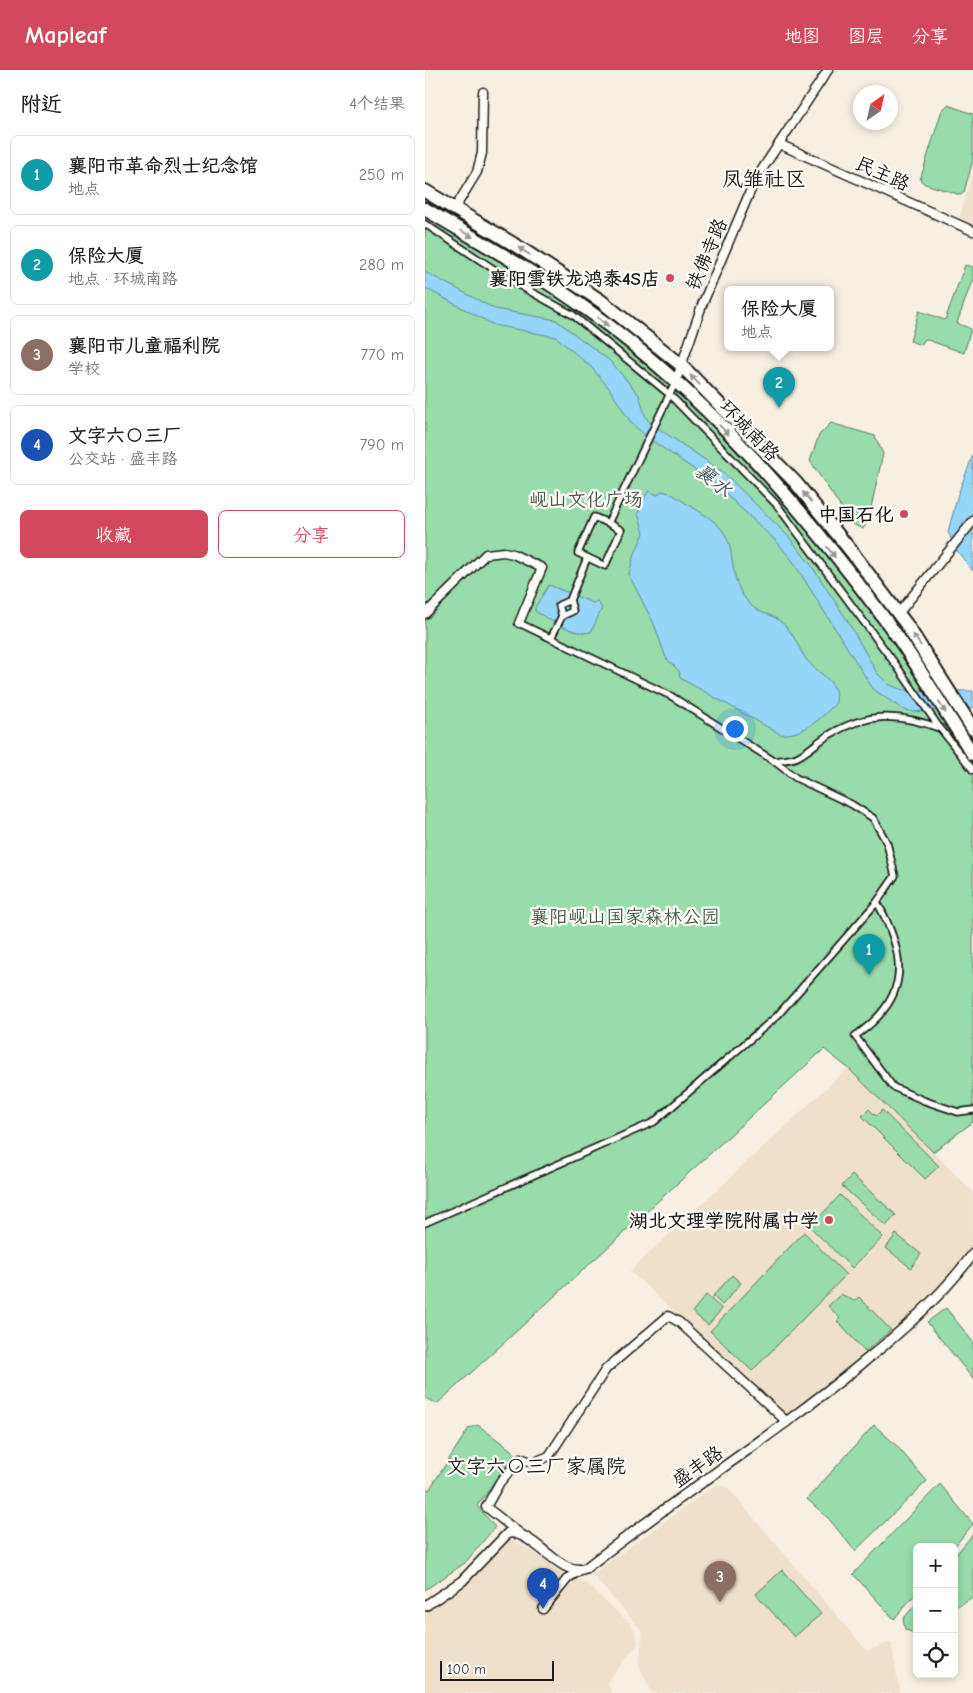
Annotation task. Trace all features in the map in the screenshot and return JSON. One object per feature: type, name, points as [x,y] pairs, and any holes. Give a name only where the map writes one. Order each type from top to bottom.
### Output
[{"type":"highway","name":"环城南路","points":[[425,191],[601,301],[681,364],[796,484],[898,614],[944,681],[973,729]]},
{"type":"highway","name":"环城南路","points":[[425,209],[513,261],[590,311],[676,381],[785,494],[892,630],[973,754]]},
{"type":"street","name":"铁佛寺路","points":[[676,381],[702,305],[755,180],[828,70]]},
{"type":"street","points":[[455,208],[477,172],[482,153],[483,92]]},
{"type":"street","name":"民主路","points":[[779,144],[973,232]]},
{"type":"street","points":[[425,224],[515,283],[573,315],[669,394],[777,505],[940,728],[973,770]]},
{"type":"street","points":[[608,523],[641,450],[676,381]]},
{"type":"street","points":[[594,517],[608,523],[621,530],[605,566],[578,553],[594,517]]},
{"type":"street","points":[[898,614],[973,521]]},
{"type":"street","points":[[425,614],[486,554],[503,552],[542,568],[519,623],[671,696],[774,761],[796,778],[851,804],[873,818],[887,844],[895,876],[877,902],[777,1016],[654,1122],[425,1223]]},
{"type":"street","points":[[551,638],[562,616],[573,611],[571,597],[587,558]]},
{"type":"street","points":[[562,616],[559,605],[571,597]]},
{"type":"street","points":[[774,761],[797,757],[831,734],[867,718],[892,716],[920,721],[940,728]]},
{"type":"street","points":[[877,902],[889,923],[898,952],[898,975],[887,1009],[874,1024],[855,1036],[893,1087],[925,1101],[959,1112],[973,1110]]},
{"type":"street","name":"盛丰路","points":[[579,1571],[787,1422],[907,1326],[961,1271],[973,1254]]},
{"type":"street","points":[[579,1571],[571,1569],[531,1542],[485,1507],[500,1482],[521,1458],[533,1463],[549,1456],[606,1369],[668,1316],[679,1322],[787,1422]]},
{"type":"street","points":[[425,1606],[462,1581],[508,1533],[513,1532],[531,1542]]},
{"type":"street","points":[[543,1609],[568,1578],[579,1571]]},
{"type":"shaded area","points":[[973,173],[973,224],[959,219]]},
{"type":"shaded area","name":"湖北文理学院附属中学","points":[[848,1068],[973,1192],[973,1247],[905,1323],[787,1415],[630,1271]]},
{"type":"shaded area","points":[[716,1485],[727,1487],[867,1651],[891,1642],[900,1693],[652,1693],[639,1666],[643,1632],[592,1574]]},
{"type":"shaded area","points":[[509,1538],[588,1585],[633,1627],[638,1644],[607,1682],[611,1693],[425,1693],[425,1602],[441,1592]]},
{"type":"green space","points":[[948,105],[973,114],[973,160],[964,192],[961,195],[925,184],[920,180],[942,110]]},
{"type":"green space","points":[[425,191],[520,248],[680,364],[851,551],[973,729],[973,1122],[933,1152],[848,1068],[824,1049],[437,1404],[425,1398]]},
{"type":"green space","points":[[965,265],[973,267],[973,278],[957,323],[971,329],[964,353],[925,339],[921,345],[910,341],[919,311],[945,320]]},
{"type":"green space","points":[[831,423],[875,436],[883,454],[868,521],[863,529],[852,524],[810,461],[819,435]]},
{"type":"green space","points":[[869,1109],[876,1116],[882,1110],[939,1166],[925,1179],[862,1116]]},
{"type":"green space","points":[[852,1175],[896,1215],[886,1226],[842,1186]]},
{"type":"green space","points":[[840,1195],[883,1237],[852,1268],[810,1227]]},
{"type":"green space","points":[[804,1232],[846,1275],[752,1371],[710,1331]]},
{"type":"green space","points":[[896,1234],[921,1254],[911,1268],[886,1248]]},
{"type":"green space","points":[[732,1275],[741,1283],[722,1305],[713,1296]]},
{"type":"green space","points":[[841,1294],[854,1301],[859,1297],[891,1330],[865,1352],[837,1321],[840,1318],[828,1306]]},
{"type":"green space","points":[[706,1295],[722,1309],[708,1325],[692,1312]]},
{"type":"green space","points":[[946,1308],[973,1342],[973,1379],[927,1322]]},
{"type":"green space","points":[[478,1425],[515,1453],[477,1506],[495,1527],[465,1563],[425,1590],[425,1488],[429,1490],[469,1428]]},
{"type":"green space","points":[[874,1425],[896,1445],[927,1481],[855,1551],[829,1519],[807,1499]]},
{"type":"green space","points":[[940,1484],[973,1524],[957,1543],[913,1543],[913,1597],[894,1619],[853,1574]]},
{"type":"green space","points":[[973,1534],[973,1597],[958,1606],[958,1588],[958,1552]]},
{"type":"green space","points":[[782,1570],[821,1614],[794,1637],[756,1594]]},
{"type":"green space","points":[[913,1608],[913,1631],[905,1629],[903,1619]]},
{"type":"water","name":"襄水","points":[[425,272],[495,309],[556,320],[610,361],[639,395],[649,422],[723,472],[788,536],[811,565],[847,620],[877,673],[888,684],[907,690],[973,691],[973,708],[914,712],[902,709],[873,689],[792,560],[777,542],[714,483],[651,440],[632,424],[609,388],[591,367],[556,337],[494,325],[425,288]]},
{"type":"water","points":[[973,455],[973,571],[957,551],[948,532],[958,494]]},
{"type":"water","points":[[648,491],[658,495],[662,491],[674,495],[718,525],[730,546],[736,580],[744,597],[758,611],[776,618],[785,626],[806,659],[831,683],[836,695],[836,703],[811,725],[796,732],[780,734],[680,678],[679,671],[666,658],[654,624],[629,575],[633,558],[644,533],[638,513]]},
{"type":"water","points":[[549,585],[593,603],[597,601],[602,608],[591,632],[577,632],[555,623],[535,611],[535,607]]},
{"type":"place","name":"襄阳雪铁龙鸿泰4S店","points":[[670,278]]},
{"type":"place","name":"保险大厦","points":[[779,408]]},
{"type":"place","name":"中国石化","points":[[904,514]]},
{"type":"place","name":"襄阳市革命烈士纪念馆","points":[[869,975]]},
{"type":"place","name":"湖北文理学院附属中学","points":[[829,1220]]},
{"type":"place","name":"襄阳市儿童福利院","points":[[720,1602]]},
{"type":"place","name":"文字六〇三厂","points":[[543,1609]]},
{"type":"district","name":"凤雏社区","points":[[764,179]]},
{"type":"district","name":"文字六〇三厂家属院","points":[[536,1466]]},
{"type":"park label","name":"岘山文化广场","points":[[586,499]]},
{"type":"park label","name":"襄阳岘山国家森林公园","points":[[625,916]]}]
